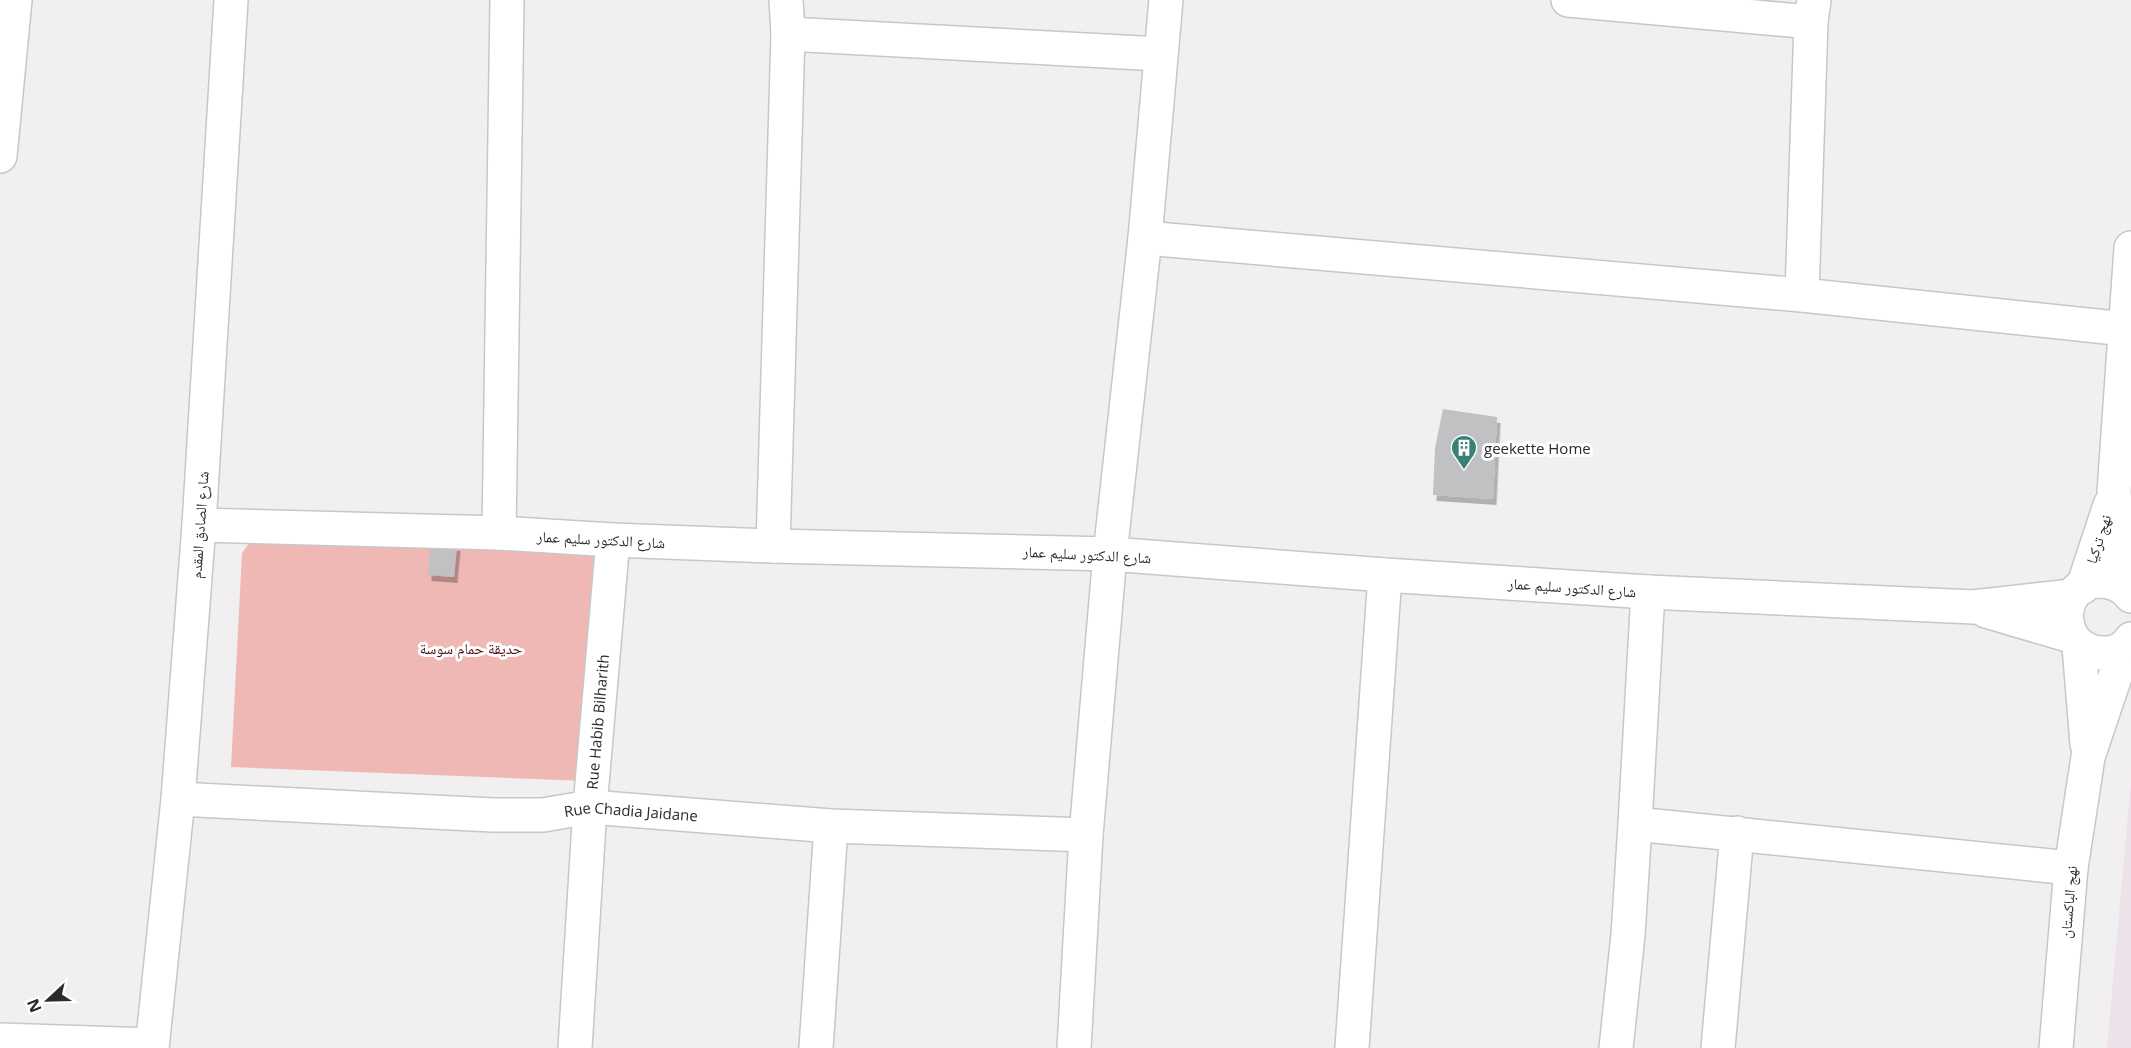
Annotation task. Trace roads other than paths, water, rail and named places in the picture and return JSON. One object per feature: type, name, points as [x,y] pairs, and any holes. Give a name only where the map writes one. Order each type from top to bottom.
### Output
[{"type":"street","points":[[0,154],[15,0]]},
{"type":"street","name":"شارع الصادق المقدم","points":[[152,1047],[178,799],[199,525],[231,0]]},
{"type":"street","points":[[499,533],[507,0]]},
{"type":"street","points":[[773,546],[788,34],[786,0]]},
{"type":"street","points":[[1074,1048],[1086,835],[1110,554],[1145,238],[1166,0]]},
{"type":"street","points":[[1568,0],[1812,11],[1802,295]]},
{"type":"street","points":[[788,34],[1160,54]]},
{"type":"street","points":[[1145,238],[1802,295],[2126,329]]},
{"type":"street","name":"نهج تركيا","points":[[2128,593],[2114,492],[2131,248]]},
{"type":"street","name":"نهج تركيا","points":[[2075,641],[2066,623],[2067,609],[2078,592],[2114,492]]},
{"type":"street","name":"شارع الدكتور سليم عمار","points":[[199,525],[499,533],[773,546],[1110,554],[1648,592],[1973,607]]},
{"type":"street","name":"Rue Habib Bilharith","points":[[575,1048],[590,807],[613,540]]},
{"type":"street","points":[[1352,1048],[1385,575]]},
{"type":"street","points":[[1973,607],[2078,592],[2096,581],[2110,582],[2128,593]]},
{"type":"street","points":[[1616,1048],[1628,935],[1648,592]]},
{"type":"street","points":[[1973,607],[2075,641],[2094,653],[2110,654],[2128,643]]},
{"type":"street","name":"نهج الباكستان","points":[[2075,641],[2088,757]]},
{"type":"street","name":"نهج الباكستان","points":[[2056,1048],[2071,868],[2088,757],[2128,643]]},
{"type":"street","name":"Rue Chadia Jaidane","points":[[178,799],[492,815],[543,815],[590,807],[831,826],[1086,835]]},
{"type":"street","points":[[1635,824],[2071,868]]},
{"type":"street","points":[[816,1048],[831,826]]},
{"type":"street","points":[[1718,1048],[1737,833]]},
{"type":"street","points":[[0,1040],[152,1047]]},
{"type":"place","name":"geekette Home","points":[[1464,471]]},
{"type":"park label","name":"حديقة حمام سوسة","points":[[471,648]]}]
